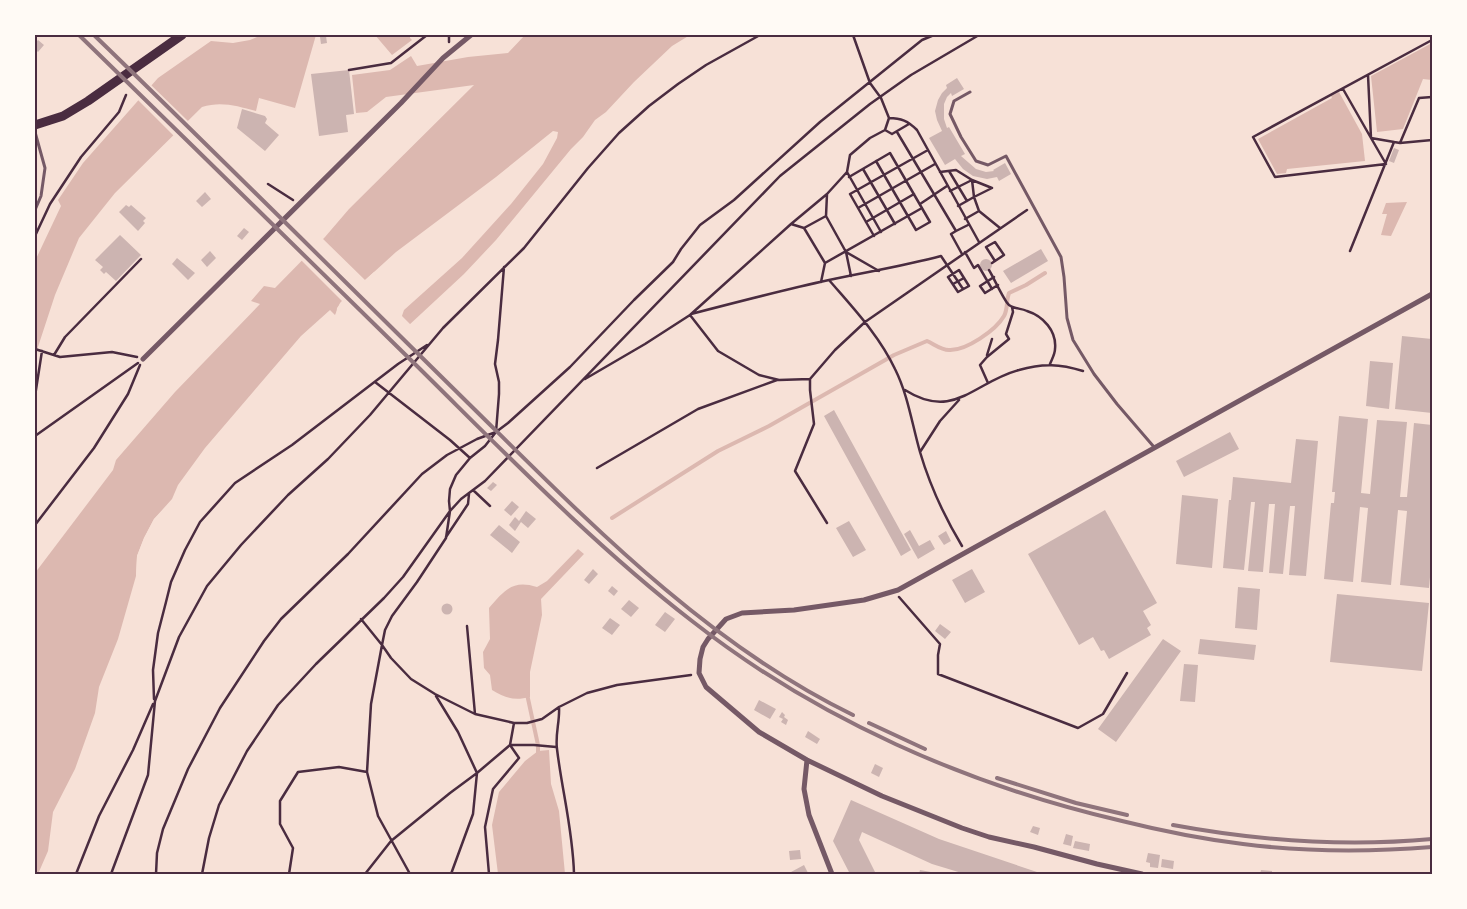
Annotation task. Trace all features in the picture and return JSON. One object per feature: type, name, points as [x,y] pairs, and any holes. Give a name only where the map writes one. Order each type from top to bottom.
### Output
[{"type":"main road","points":[[35,125],[63,116],[88,101],[182,35]]},
{"type":"street","points":[[143,359],[401,103],[443,58],[471,35]]},
{"type":"street","points":[[1142,874],[996,839],[971,831],[882,796],[807,760],[759,732],[706,687],[700,674],[700,659],[703,648],[708,639],[726,619],[742,613],[794,610],[864,600],[898,590],[1432,294]]},
{"type":"street","points":[[807,760],[804,789],[808,815],[832,874]]},
{"type":"lane","points":[[970,92],[954,101],[950,114],[961,137],[976,161],[988,165],[1006,156],[1061,258],[1067,318],[1073,340],[1094,374],[1154,447]]},
{"type":"lane","points":[[35,132],[45,168],[41,196],[35,210]]},
{"type":"path","points":[[349,70],[392,63],[427,35]]},
{"type":"path","points":[[76,874],[99,816],[133,750],[155,701],[179,638],[207,586],[241,545],[288,495],[328,459],[370,415],[443,328],[524,248],[588,168],[619,133],[650,106],[706,65],[760,35]]},
{"type":"path","points":[[582,381],[690,315],[791,224],[828,194],[846,172],[850,155],[870,138],[884,130],[889,118],[881,98],[870,83],[853,35]]},
{"type":"path","points":[[446,538],[452,482],[456,474],[470,458],[485,446],[496,432],[570,367],[673,262],[700,226],[734,200],[820,122],[922,40],[934,35]]},
{"type":"path","points":[[202,874],[216,812],[247,751],[278,705],[316,664],[384,598],[434,536],[450,511],[485,481],[780,176],[870,104],[911,75],[979,35]]},
{"type":"path","points":[[1386,164],[1275,177],[1253,137],[1432,40]]},
{"type":"path","points":[[1368,75],[1371,138]]},
{"type":"path","points":[[1343,88],[1386,164]]},
{"type":"path","points":[[35,236],[50,204],[82,157],[119,112],[126,95]]},
{"type":"path","points":[[1400,143],[1419,98],[1432,96]]},
{"type":"path","points":[[889,118],[900,118],[917,130],[979,242]]},
{"type":"path","points":[[884,130],[892,134],[910,124]]},
{"type":"path","points":[[897,132],[956,231]]},
{"type":"path","points":[[1371,138],[1400,143],[1432,140]]},
{"type":"path","points":[[1350,251],[1394,142]]},
{"type":"path","points":[[874,236],[850,194],[928,150]]},
{"type":"path","points":[[849,177],[863,169],[876,161],[890,153],[930,222],[916,230],[876,161]]},
{"type":"path","points":[[858,208],[935,164]]},
{"type":"path","points":[[863,169],[895,224]]},
{"type":"path","points":[[940,172],[956,170],[972,180],[992,188],[958,206]]},
{"type":"path","points":[[949,171],[966,201]]},
{"type":"path","points":[[846,172],[881,232]]},
{"type":"path","points":[[972,180],[974,197],[979,211],[1000,228]]},
{"type":"path","points":[[950,191],[972,180]]},
{"type":"path","points":[[268,184],[299,203]]},
{"type":"path","points":[[920,204],[947,186]]},
{"type":"path","points":[[828,194],[826,216],[846,252],[851,276]]},
{"type":"path","points":[[866,222],[914,194]]},
{"type":"path","points":[[827,523],[795,470],[814,424],[810,379],[836,350],[866,322],[1033,206]]},
{"type":"path","points":[[824,263],[922,208]]},
{"type":"path","points":[[965,219],[979,211]]},
{"type":"path","points":[[804,228],[826,216]]},
{"type":"path","points":[[791,224],[804,228],[824,263],[821,282]]},
{"type":"path","points":[[968,225],[951,234],[974,268],[978,265],[981,269],[992,289]]},
{"type":"path","points":[[995,242],[1004,256],[993,262],[986,247],[995,242]]},
{"type":"path","points":[[846,252],[878,271]]},
{"type":"path","points":[[690,315],[756,297],[941,256],[963,289]]},
{"type":"path","points":[[54,355],[65,337],[141,259]]},
{"type":"path","points":[[496,432],[499,394],[495,364],[504,267]]},
{"type":"path","points":[[958,270],[969,286],[958,292],[948,276],[953,274],[958,270]]},
{"type":"path","points":[[990,270],[1006,302],[1012,307],[1035,314],[1046,322],[1054,335],[1055,350],[1050,364]]},
{"type":"path","points":[[994,277],[980,286],[985,293],[998,285]]},
{"type":"path","points":[[953,284],[964,278]]},
{"type":"path","points":[[829,280],[866,322],[894,367],[904,390],[920,452],[934,494],[965,553]]},
{"type":"path","points":[[988,383],[980,365],[1009,339],[1006,334],[1013,312],[1012,307]]},
{"type":"path","points":[[690,315],[718,351],[759,375],[779,380],[810,379]]},
{"type":"path","points":[[987,357],[992,339]]},
{"type":"path","points":[[111,874],[148,775],[155,701],[153,670],[158,633],[175,574],[200,522],[234,483],[292,445],[398,364],[431,343]]},
{"type":"path","points":[[35,348],[60,357],[112,352],[143,359]]},
{"type":"path","points":[[35,396],[42,351]]},
{"type":"path","points":[[35,436],[143,359]]},
{"type":"path","points":[[35,525],[94,448],[128,394],[143,359]]},
{"type":"path","points":[[920,452],[940,421],[959,400],[988,383],[1018,370],[1050,364],[1094,374]]},
{"type":"path","points":[[597,468],[698,409],[779,380]]},
{"type":"path","points":[[375,382],[460,448],[470,458]]},
{"type":"path","points":[[904,390],[913,396],[930,402],[959,400]]},
{"type":"path","points":[[156,874],[157,853],[163,829],[188,769],[220,708],[264,641],[281,619],[348,554],[422,474],[447,455],[477,439],[496,432]]},
{"type":"path","points":[[474,490],[490,506]]},
{"type":"path","points":[[410,874],[378,816],[366,772],[371,704],[385,630],[392,616],[418,582],[468,504],[469,494]]},
{"type":"path","points":[[898,590],[899,599],[940,644],[938,674],[1078,728],[1103,714],[1127,673]]},
{"type":"path","points":[[361,619],[391,658],[411,679],[435,694],[475,714],[514,723],[527,723],[542,719],[559,707],[587,693],[617,685],[700,674]]},
{"type":"path","points":[[467,626],[475,714]]},
{"type":"path","points":[[435,694],[458,732],[477,773],[473,814],[451,874]]},
{"type":"path","points":[[559,707],[556,747],[570,825],[574,874]]},
{"type":"path","points":[[365,874],[392,841],[510,745],[514,723]]},
{"type":"path","points":[[510,745],[556,747]]},
{"type":"path","points":[[488,874],[485,827],[493,789],[519,758],[510,745]]},
{"type":"path","points":[[289,874],[293,848],[280,824],[280,801],[298,772],[339,767],[366,772]]},
{"type":"shaded area","points":[[262,35],[316,35],[295,108],[259,98],[256,111],[222,104],[202,107],[115,193],[79,238],[55,295],[35,356],[35,261],[61,206],[58,200],[83,163],[158,78],[211,41],[233,43],[250,40]]},
{"type":"shaded area","points":[[375,35],[410,35],[412,40],[392,55]]},
{"type":"shaded area","points":[[525,35],[690,35],[672,46],[606,112],[595,120],[583,137],[496,240],[464,274],[394,339],[404,310],[462,258],[511,204],[543,164],[557,138],[558,132],[553,131],[496,177],[396,252],[340,303],[335,315],[330,310],[301,336],[205,448],[178,485],[172,499],[154,519],[144,538],[137,556],[136,576],[118,639],[99,687],[95,713],[75,769],[53,812],[48,851],[38,874],[35,874],[35,573],[113,470],[116,460],[175,392],[260,304],[251,301],[264,286],[275,288],[325,237],[349,209],[474,85],[386,97],[367,112],[356,113],[352,75],[390,70],[411,56],[417,66],[468,57],[508,53]]},
{"type":"shaded area","points":[[1432,43],[1432,80],[1423,79],[1403,129],[1377,132],[1371,76]]},
{"type":"shaded area","points":[[1339,92],[1362,134],[1365,161],[1287,169],[1286,173],[1277,174],[1258,139],[1332,98],[1331,96]]},
{"type":"shaded area","points":[[1407,202],[1391,236],[1381,235],[1387,214],[1382,214],[1386,203]]},
{"type":"shaded area","points":[[578,549],[584,554],[541,599],[542,615],[530,672],[530,697],[510,698],[492,690],[490,675],[484,668],[483,652],[490,639],[489,608],[509,588],[521,585],[537,587],[547,581]]},
{"type":"shaded area","points":[[549,750],[551,784],[559,811],[565,874],[498,874],[492,825],[499,792],[525,761],[538,751]]},
{"type":"pier","points":[[150,84],[189,122],[175,137],[137,99]]},
{"type":"pier","points":[[321,237],[365,280],[374,272],[380,270],[342,305],[336,317],[337,308],[342,301],[300,259]]},
{"type":"pier","points":[[400,314],[412,326],[393,341],[391,338]]},
{"type":"pier","points":[[176,497],[156,521],[146,539],[139,557],[138,578],[136,576],[137,556],[144,538],[154,519]]},
{"type":"building","points":[[326,36],[327,43],[321,44],[320,37]]},
{"type":"building","points":[[38,40],[44,45],[38,52],[35,49],[35,43]]},
{"type":"building","points":[[349,70],[354,114],[346,115],[348,132],[319,136],[311,74]]},
{"type":"building","points":[[957,78],[964,89],[952,96],[951,93],[947,97],[944,104],[944,119],[947,128],[949,127],[965,154],[961,156],[976,169],[986,172],[994,171],[1005,163],[1011,174],[999,181],[997,177],[987,179],[973,176],[963,169],[955,159],[945,165],[929,138],[942,131],[935,111],[938,100],[947,88],[946,85]]},
{"type":"building","points":[[242,109],[265,116],[267,119],[265,123],[279,135],[265,151],[237,128]]},
{"type":"building","points":[[1394,148],[1399,150],[1394,163],[1389,161]]},
{"type":"building","points":[[205,192],[211,199],[202,207],[196,201]]},
{"type":"building","points":[[126,205],[129,207],[131,205],[146,218],[143,221],[145,223],[138,231],[119,212]]},
{"type":"building","points":[[244,228],[249,232],[242,240],[237,236]]},
{"type":"building","points":[[120,235],[141,255],[116,281],[106,272],[104,274],[100,270],[103,267],[95,260]]},
{"type":"building","points":[[1041,249],[1048,261],[1011,283],[1003,271]]},
{"type":"building","points":[[210,251],[216,258],[207,267],[201,260]]},
{"type":"building","points":[[177,258],[195,273],[188,280],[172,264]]},
{"type":"building","points":[[984,259],[988,259],[992,265],[988,271],[984,271],[980,267],[980,263]]},
{"type":"building","points":[[1402,336],[1432,339],[1432,413],[1395,409]]},
{"type":"building","points":[[1370,361],[1393,363],[1389,409],[1366,406]]},
{"type":"building","points":[[834,410],[911,550],[901,556],[824,416]]},
{"type":"building","points":[[1339,416],[1368,419],[1361,493],[1370,494],[1377,420],[1407,422],[1400,497],[1407,497],[1414,423],[1432,425],[1432,555],[1429,588],[1400,585],[1407,511],[1398,510],[1391,585],[1361,582],[1368,508],[1360,507],[1353,582],[1324,579],[1331,503],[1334,503],[1335,492],[1332,492]]},
{"type":"building","points":[[1230,432],[1239,449],[1184,477],[1176,461]]},
{"type":"building","points":[[1296,439],[1318,441],[1306,576],[1289,575],[1295,506],[1290,506],[1283,574],[1269,573],[1275,504],[1269,504],[1263,572],[1248,571],[1255,502],[1251,502],[1244,570],[1223,568],[1233,477],[1291,483]]},
{"type":"building","points":[[493,482],[497,485],[491,491],[487,488]]},
{"type":"building","points":[[1182,495],[1218,499],[1212,568],[1176,564]]},
{"type":"building","points":[[512,501],[519,507],[511,516],[504,510]]},
{"type":"building","points":[[1105,510],[1157,603],[1143,611],[1151,625],[1147,628],[1151,635],[1109,659],[1104,650],[1101,651],[1093,637],[1079,645],[1028,554]]},
{"type":"building","points":[[526,511],[536,519],[528,528],[521,522],[515,531],[509,525],[515,517],[519,521]]},
{"type":"building","points":[[849,521],[866,550],[853,557],[836,528]]},
{"type":"building","points":[[499,525],[520,542],[512,553],[490,535]]},
{"type":"building","points":[[910,530],[919,546],[930,540],[935,549],[918,559],[904,534]]},
{"type":"building","points":[[946,531],[951,541],[944,545],[938,536]]},
{"type":"building","points":[[593,569],[598,574],[589,584],[584,580]]},
{"type":"building","points":[[972,569],[985,592],[965,603],[952,580]]},
{"type":"building","points":[[612,586],[618,591],[614,596],[608,591]]},
{"type":"building","points":[[1238,587],[1260,589],[1257,630],[1235,628]]},
{"type":"building","points":[[1337,594],[1429,603],[1422,671],[1330,662]]},
{"type":"building","points":[[629,600],[639,608],[631,617],[621,609]]},
{"type":"building","points":[[445,604],[449,604],[452,609],[451,613],[445,614],[442,611],[442,607]]},
{"type":"building","points":[[665,612],[675,619],[665,632],[655,625]]},
{"type":"building","points":[[610,618],[620,625],[612,635],[602,628]]},
{"type":"building","points":[[940,624],[951,632],[945,639],[935,631]]},
{"type":"building","points":[[1163,639],[1181,651],[1116,742],[1098,729]]},
{"type":"building","points":[[1200,639],[1256,645],[1254,660],[1198,654]]},
{"type":"building","points":[[1184,664],[1198,665],[1195,702],[1180,701]]},
{"type":"building","points":[[759,700],[776,709],[770,719],[754,710]]},
{"type":"building","points":[[782,712],[788,720],[786,725],[781,722],[783,719],[779,717]]},
{"type":"building","points":[[808,731],[820,739],[817,744],[805,737]]},
{"type":"building","points":[[875,764],[883,768],[879,777],[871,773]]},
{"type":"building","points":[[851,800],[939,839],[1043,874],[965,874],[932,864],[862,832],[859,840],[876,874],[850,874],[833,841]]},
{"type":"building","points":[[1033,826],[1040,828],[1038,835],[1030,832]]},
{"type":"building","points":[[1066,834],[1073,836],[1071,846],[1063,844]]},
{"type":"building","points":[[1075,841],[1090,844],[1089,851],[1073,848]]},
{"type":"building","points":[[800,850],[801,859],[790,860],[789,851]]},
{"type":"building","points":[[1148,853],[1160,855],[1158,868],[1150,867],[1150,863],[1146,862]]},
{"type":"building","points":[[1162,859],[1174,861],[1173,869],[1161,867]]},
{"type":"building","points":[[804,865],[808,873],[792,874],[791,872]]},
{"type":"building","points":[[920,870],[936,873],[936,874],[919,874]]},
{"type":"building","points":[[1261,870],[1272,871],[1272,874],[1260,874]]},
{"type":"waterway","points":[[612,518],[718,451],[769,426],[894,355],[927,341],[940,348],[949,350],[964,347],[980,339],[1000,322],[1004,316],[1009,293],[1045,273]]},
{"type":"waterway","points":[[527,694],[538,745],[538,755]]},
{"type":"railway","points":[[79,35],[586,531],[692,621],[790,689],[842,718],[951,768],[1064,806],[1122,821],[1197,837],[1290,849],[1385,850],[1432,847]]},
{"type":"railway","points":[[94,35],[556,490],[648,575],[696,615],[746,652],[798,685],[853,715]]},
{"type":"railway","points":[[869,723],[925,749]]},
{"type":"railway","points":[[997,778],[1076,803],[1127,815]]},
{"type":"railway","points":[[1173,825],[1205,831],[1302,841],[1367,842],[1432,839]]}]
